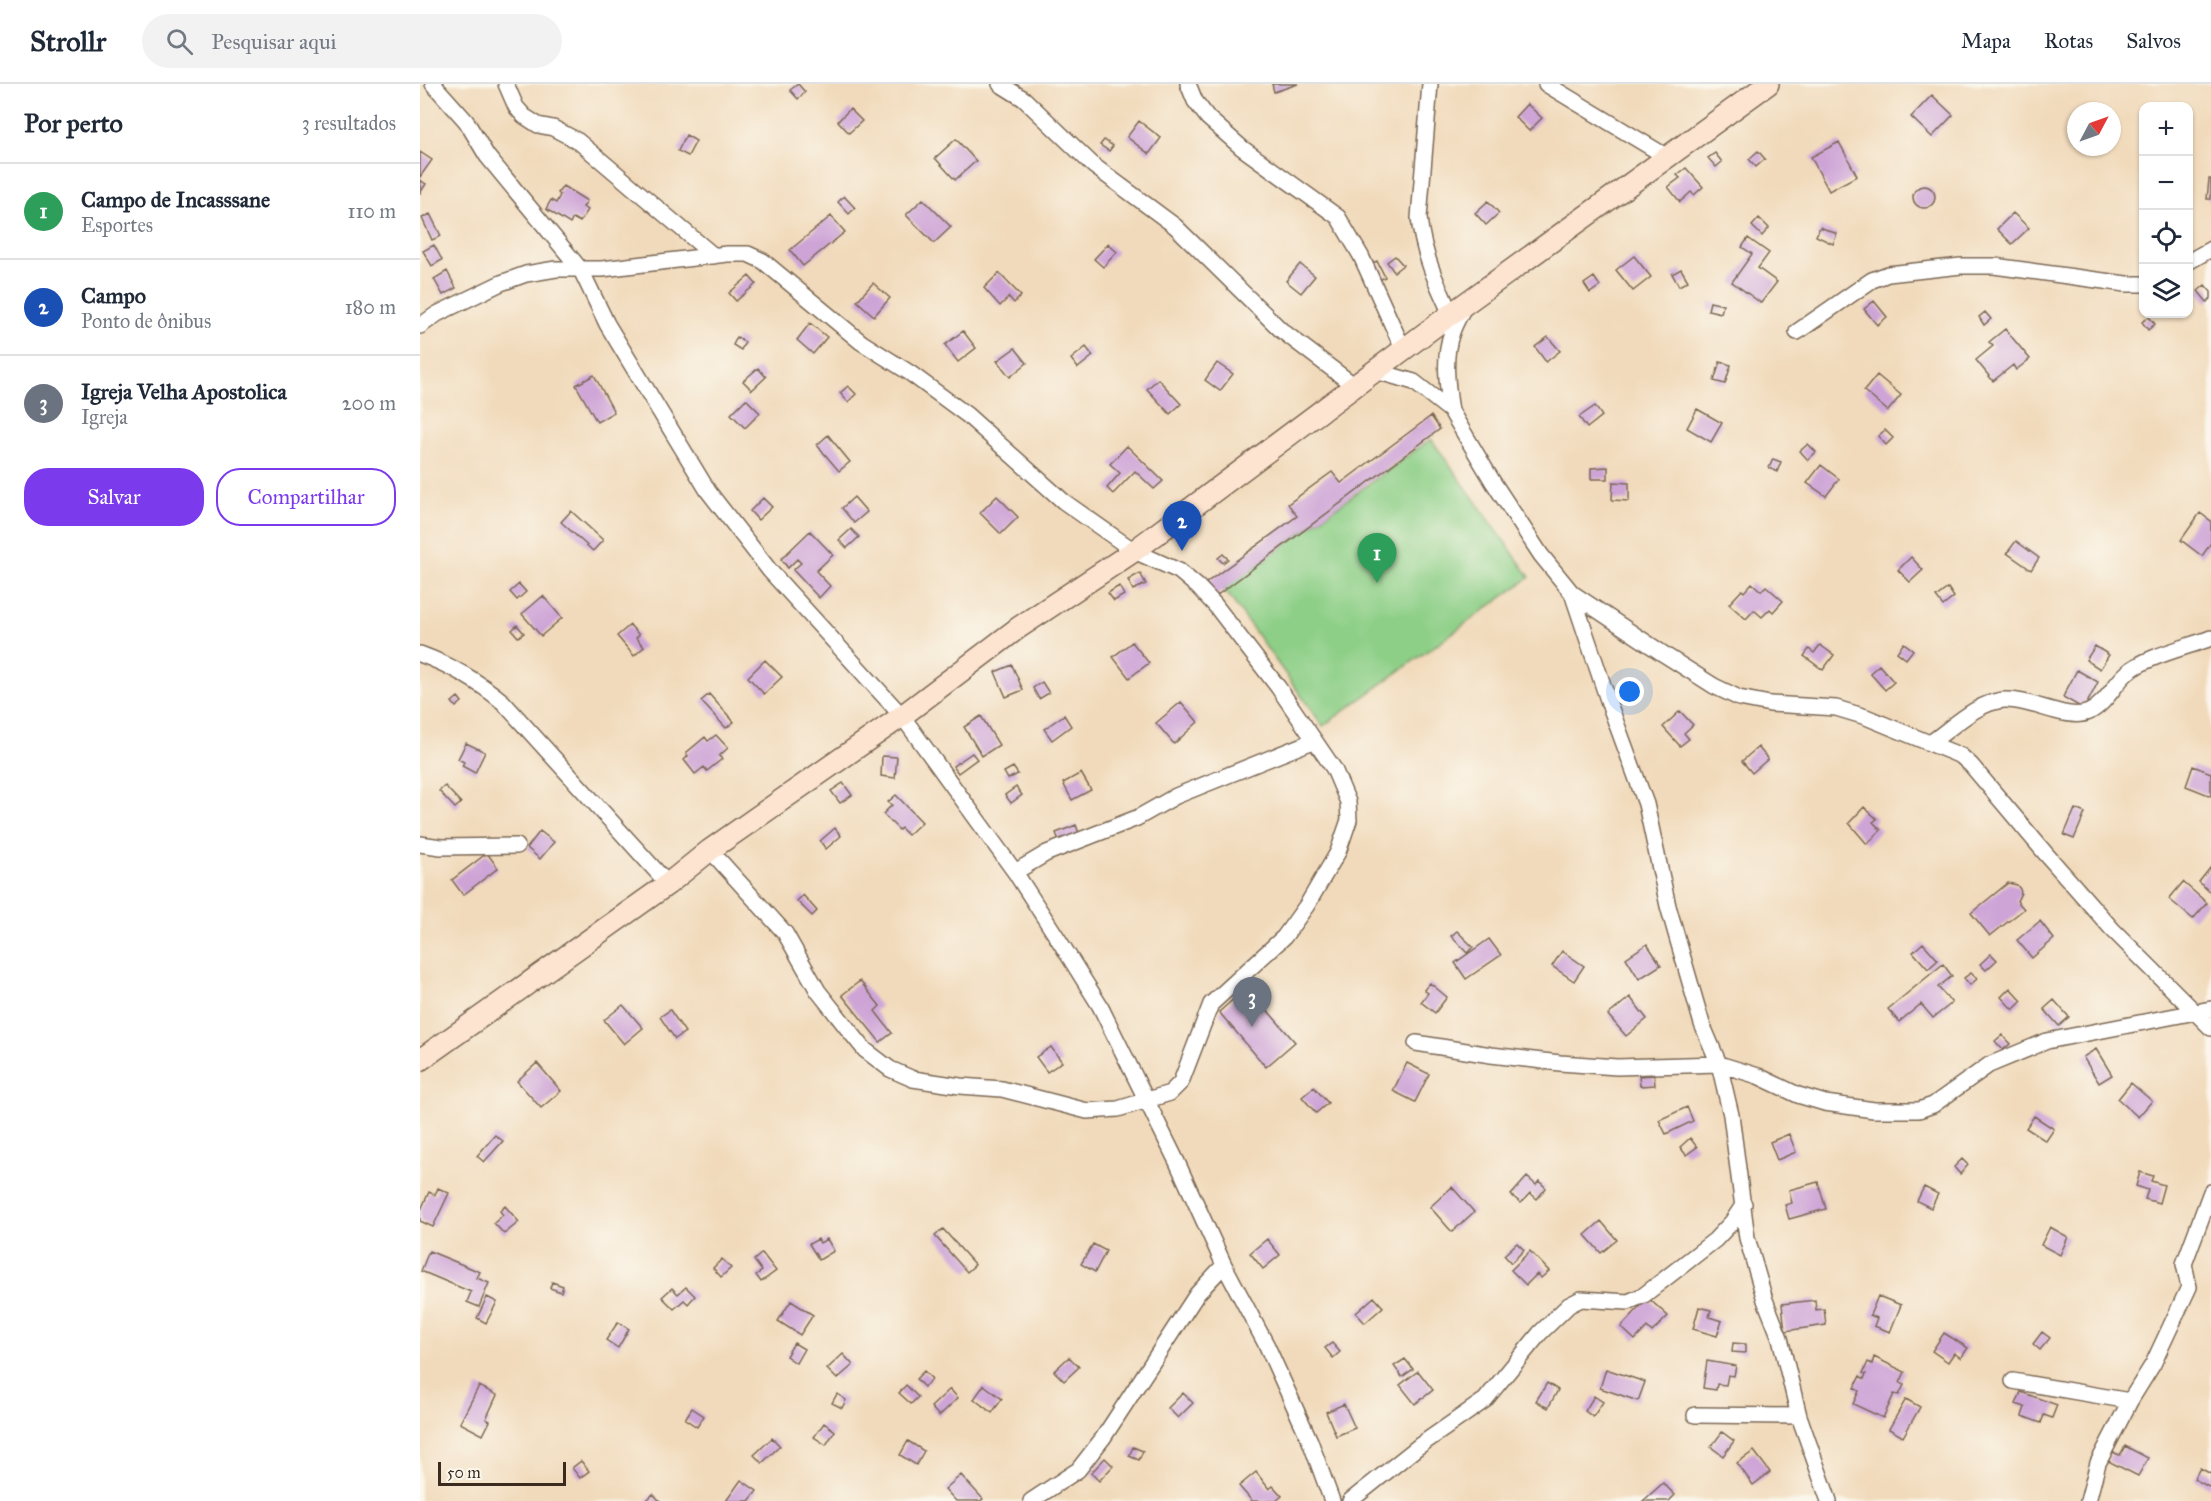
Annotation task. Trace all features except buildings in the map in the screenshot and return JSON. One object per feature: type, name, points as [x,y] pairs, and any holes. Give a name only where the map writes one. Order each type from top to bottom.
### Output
[{"type":"street","points":[[433,84],[466,121],[487,156],[581,270],[608,324],[708,491],[770,571],[902,716],[1015,872],[1100,1006],[1178,1162],[1224,1265],[1272,1357],[1310,1441],[1332,1501]]},
{"type":"street","points":[[506,84],[516,108],[524,116],[538,125],[553,128],[578,141],[714,256]]},
{"type":"street","points":[[1000,84],[1024,99],[1094,166],[1175,226],[1281,330],[1356,387]]},
{"type":"street","points":[[1188,84],[1195,101],[1208,118],[1234,141],[1338,217],[1360,256],[1404,351]]},
{"type":"street","points":[[1430,84],[1419,218],[1426,257],[1459,309],[1447,360],[1447,385],[1451,411]]},
{"type":"street","points":[[1546,84],[1667,157]]},
{"type":"street","points":[[420,1060],[668,884],[710,850],[902,716],[1018,628],[1134,551],[1459,309],[1768,84]]},
{"type":"street","points":[[2193,259],[2211,249]]},
{"type":"street","points":[[420,326],[437,314],[501,283],[526,274],[556,269],[581,270],[748,254],[763,261],[861,342],[910,373],[967,416],[1063,501],[1134,551],[1179,571],[1198,586],[1278,687],[1334,769],[1348,802],[1349,820],[1338,852],[1307,905],[1284,938],[1211,1004],[1181,1082],[1170,1093],[1118,1109],[1087,1111],[1002,1089],[913,1079],[890,1069],[865,1050],[818,991],[785,933],[710,850]]},
{"type":"street","points":[[1797,332],[1872,280],[1888,274],[1961,266],[1994,266],[2139,284]]},
{"type":"street","points":[[1376,371],[1414,382],[1451,411],[1493,482],[1541,555],[1572,593],[1714,686],[1739,698],[1770,704],[1836,708],[1866,717],[1960,756],[1971,765],[2112,929],[2211,1028]]},
{"type":"street","points":[[1572,593],[1646,804],[1671,916],[1702,1024],[1719,1064],[1731,1115],[1748,1238],[1765,1300],[1780,1338],[1799,1416],[1828,1501]]},
{"type":"street","points":[[1930,743],[1977,710],[2002,700],[2019,700],[2072,714],[2089,712],[2111,694],[2126,673],[2139,664],[2211,638]]},
{"type":"street","points":[[420,654],[447,665],[484,686],[503,702],[668,884]]},
{"type":"street","points":[[1015,872],[1047,853],[1137,818],[1186,791],[1313,741]]},
{"type":"street","points":[[420,844],[441,847],[517,846]]},
{"type":"street","points":[[1416,1043],[1491,1055],[1617,1067],[1719,1064],[1758,1076],[1798,1095],[1825,1103],[1874,1110],[1919,1110],[1933,1105],[1989,1065],[2047,1041],[2211,1009]]},
{"type":"street","points":[[2088,1501],[2098,1463],[2130,1401],[2153,1364],[2189,1287],[2184,1264],[2211,1192]]},
{"type":"street","points":[[1350,1501],[1419,1446],[1485,1400],[1540,1333],[1569,1305],[1581,1299],[1628,1302],[1644,1295],[1715,1240],[1732,1222],[1744,1204]]},
{"type":"street","points":[[1031,1501],[1078,1470],[1103,1438],[1197,1294],[1224,1265]]},
{"type":"street","points":[[2013,1381],[2130,1401]]},
{"type":"street","points":[[1695,1415],[1799,1416]]},
{"type":"green space","points":[[1431,439],[1530,577],[1323,726],[1224,589]]},
{"type":"place","name":"Campo","points":[[1182,551]]},
{"type":"place","name":"Campo de Incasssane","points":[[1377,583]]},
{"type":"place","name":"Igreja Velha Apostolica","points":[[1252,1027]]}]
